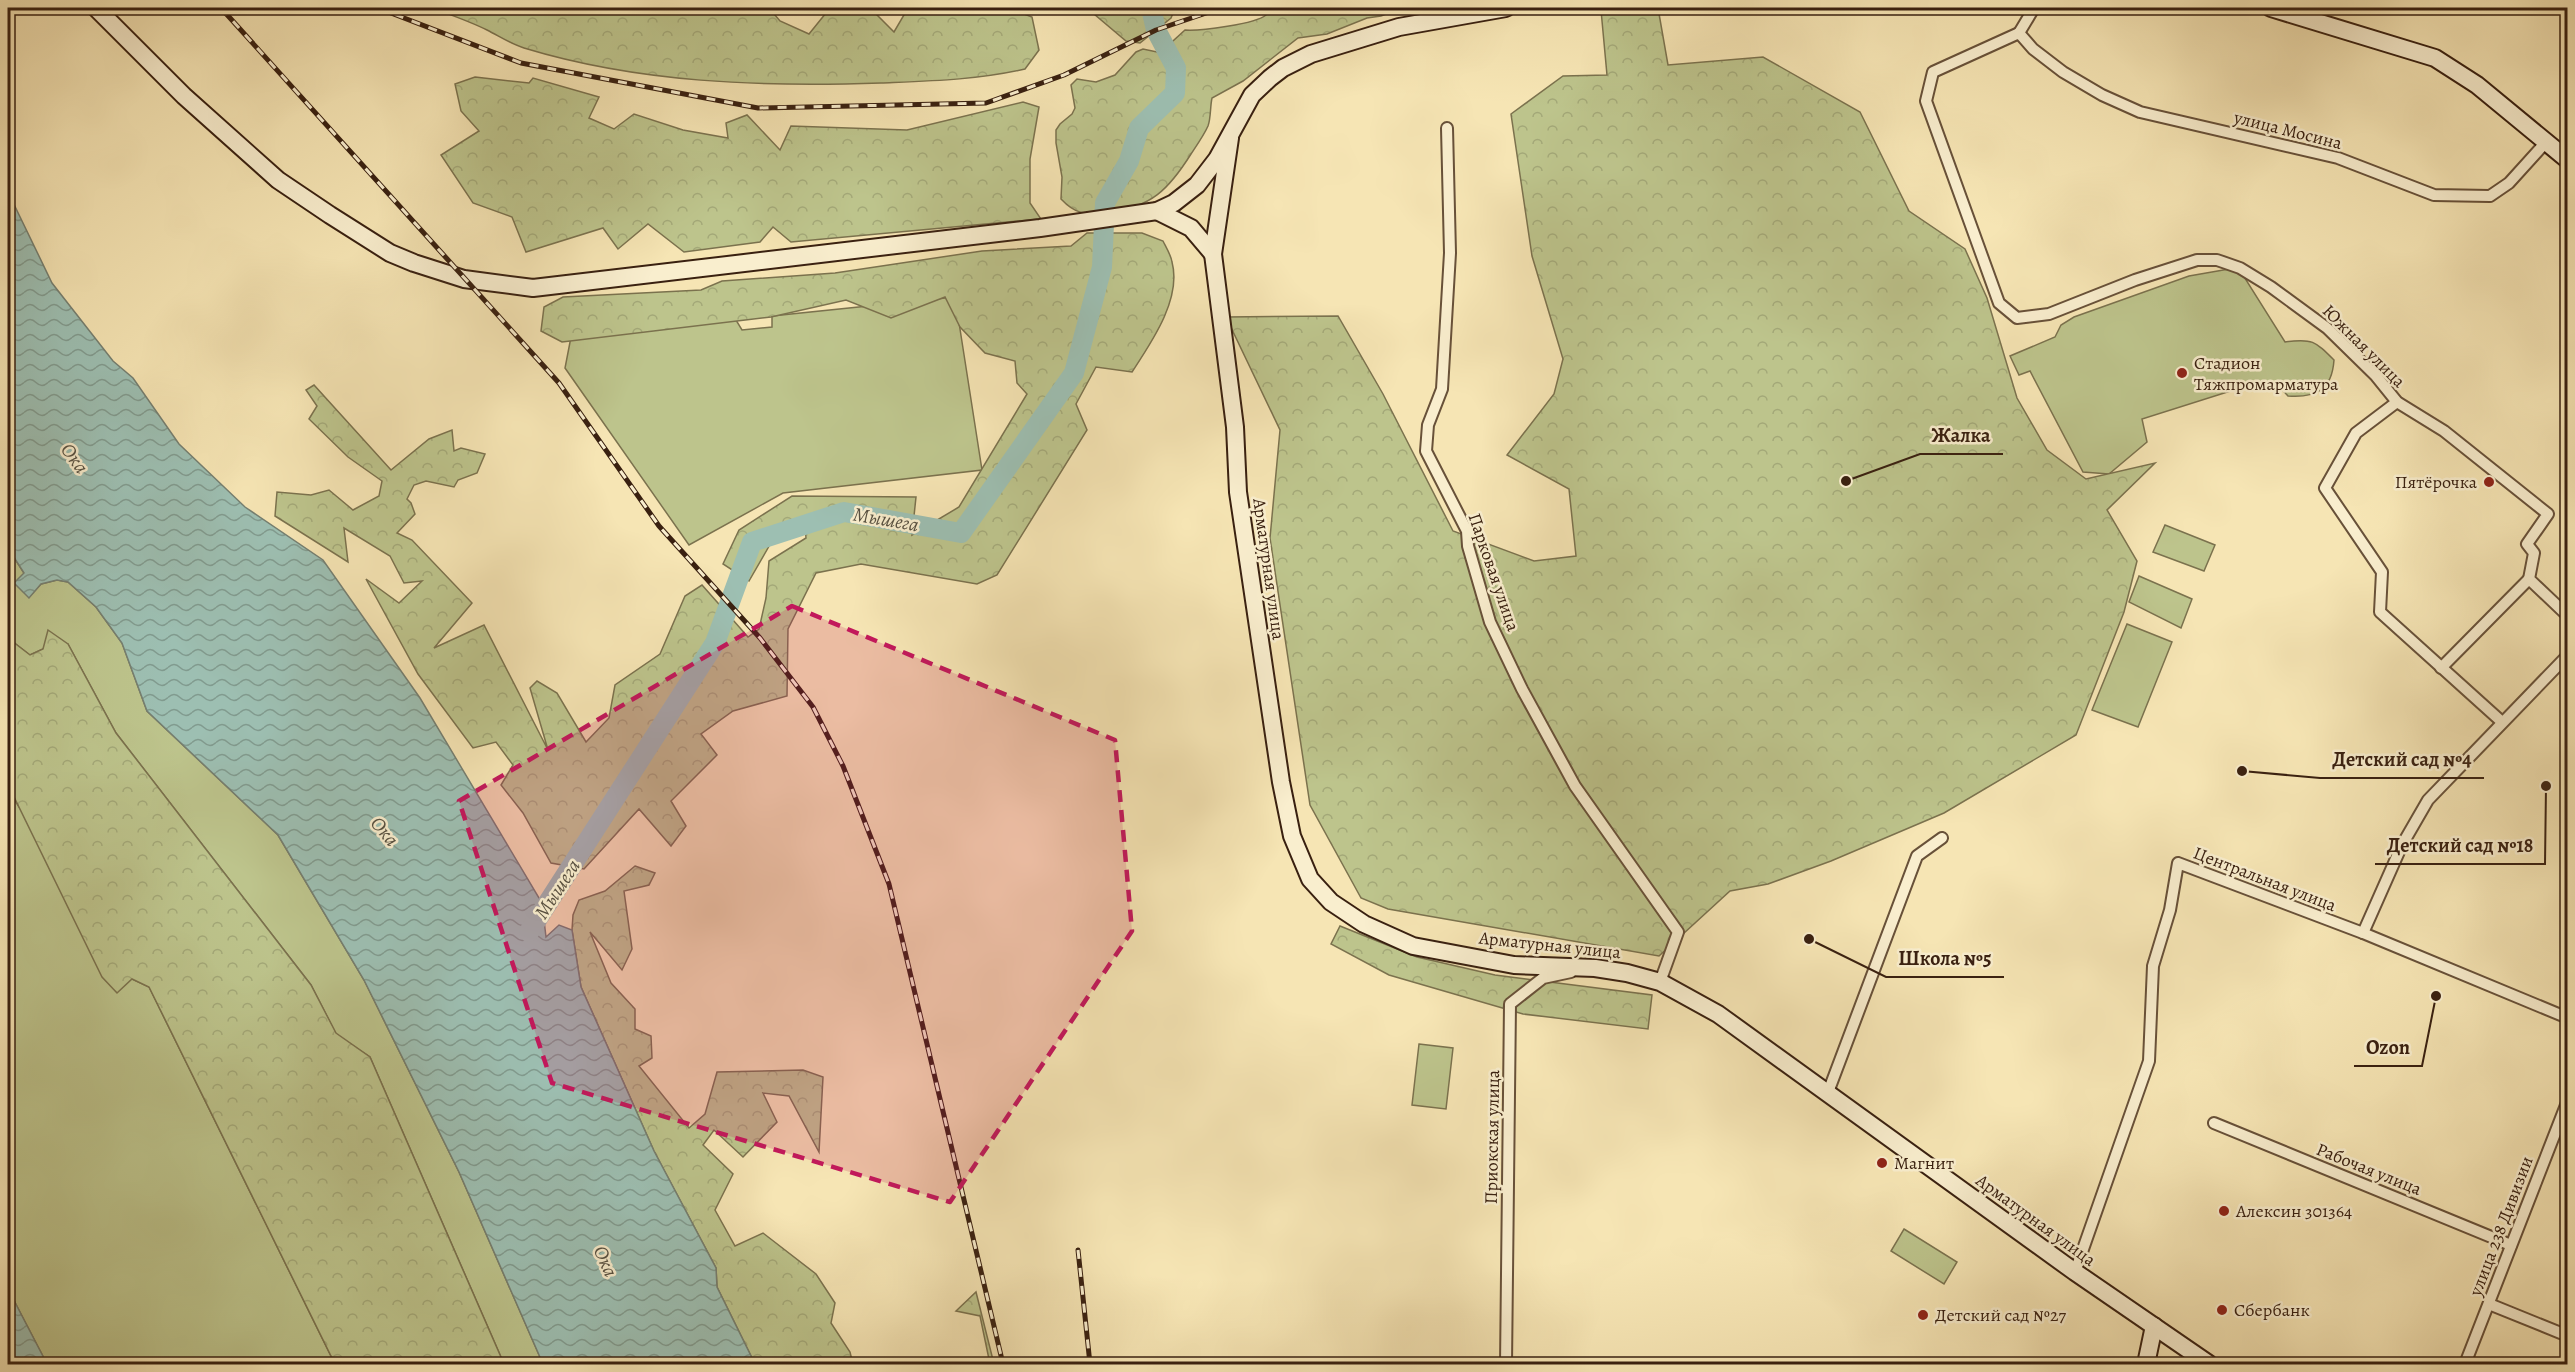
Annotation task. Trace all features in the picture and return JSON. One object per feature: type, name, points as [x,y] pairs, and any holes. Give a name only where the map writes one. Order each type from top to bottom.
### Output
[{"type":"main road","points":[[96,8],[184,96],[278,180],[390,253],[464,279],[533,288],[1092,221],[1157,211],[1174,203],[1197,185],[1230,138],[1252,95],[1270,78],[1296,61],[1399,27],[1506,8]]},
{"type":"main road","points":[[2271,8],[2435,58],[2477,85],[2568,160]]},
{"type":"main road","name":"Арматурная улица","points":[[1230,138],[1213,254],[1234,427],[1238,492],[1281,782],[1292,836],[1310,879],[1331,902],[1364,924],[1413,946],[1514,965],[1595,968],[1660,982],[1718,1014],[1827,1095],[2209,1365]]},
{"type":"main road","points":[[1157,211],[1191,228],[1213,254]]},
{"type":"main road","points":[[2146,1365],[2154,1326]]},
{"type":"street","points":[[2019,33],[2034,8]]},
{"type":"street","name":"улица Мосина","points":[[2019,33],[2032,49],[2063,72],[2102,95],[2140,112],[2338,158],[2434,195],[2490,196],[2509,183],[2547,141]]},
{"type":"street","name":"Южная улица","points":[[2019,33],[1933,72],[1926,101],[1999,303],[2017,318],[2049,314],[2135,279],[2197,260],[2217,260],[2240,268],[2271,287],[2327,328],[2376,376],[2397,402],[2444,430],[2548,514],[2527,544],[2534,553],[2529,579]]},
{"type":"street","name":"Парковая улица","points":[[1446,129],[1450,253],[1442,389],[1428,425],[1426,451],[1467,531],[1468,546],[1490,622],[1522,689],[1575,786],[1678,932],[1660,982]]},
{"type":"street","points":[[2397,402],[2356,433],[2325,488],[2382,572],[2380,612],[2502,722]]},
{"type":"street","points":[[2441,668],[2529,579],[2568,616]]},
{"type":"street","points":[[2363,933],[2388,875],[2428,800],[2568,655]]},
{"type":"street","points":[[1827,1095],[1917,856],[1942,838]]},
{"type":"street","name":"Центральная улица","points":[[2075,1272],[2148,1061],[2153,966],[2170,910],[2178,863],[2363,933],[2568,1018]]},
{"type":"street","name":"Приокская улица","points":[[1506,1365],[1510,1004],[1543,978],[1595,968]]},
{"type":"street","name":"улица 238 Дивизии","points":[[2465,1365],[2568,1100]]},
{"type":"street","name":"Рабочая улица","points":[[2214,1123],[2511,1245]]},
{"type":"street","points":[[2489,1304],[2568,1336]]},
{"type":"highlighted area","points":[[792,606],[1115,740],[1132,931],[950,1202],[552,1083],[459,801]]},
{"type":"green space","points":[[432,8],[541,8],[602,14],[642,10],[643,8],[769,8],[780,21],[809,34],[830,8],[865,8],[873,11],[894,32],[908,8],[1008,8],[1032,17],[1039,50],[1025,69],[989,76],[836,84],[701,80],[656,76],[567,60],[519,46]]},
{"type":"green space","points":[[1096,8],[1175,8],[1171,18],[1140,43],[1126,41],[1094,14]]},
{"type":"green space","points":[[1272,8],[1402,8],[1381,16],[1367,18],[1327,34],[1298,38],[1243,81],[1212,98],[1209,123],[1200,140],[1175,177],[1157,195],[1147,201],[1123,210],[1082,213],[1061,199],[1062,177],[1056,130],[1075,108],[1071,85],[1077,79],[1096,82],[1115,75],[1136,52],[1143,49],[1157,52],[1163,50],[1185,30],[1240,24],[1266,15]]},
{"type":"green space","points":[[1658,8],[1668,65],[1763,57],[1860,112],[1909,211],[1965,249],[1987,298],[2017,398],[2047,450],[2086,479],[2155,463],[2107,510],[2137,561],[2124,612],[2076,735],[1944,813],[1831,861],[1768,884],[1730,891],[1659,956],[1388,909],[1361,898],[1310,805],[1270,538],[1280,430],[1226,317],[1338,316],[1383,394],[1453,531],[1534,561],[1576,556],[1569,489],[1507,455],[1554,394],[1563,359],[1532,256],[1511,114],[1563,76],[1607,75],[1601,10]]},
{"type":"green space","points":[[475,77],[529,83],[533,78],[599,97],[589,118],[614,129],[634,114],[683,130],[728,138],[726,123],[747,115],[780,150],[791,126],[907,130],[1023,102],[1039,107],[1030,159],[1030,203],[1041,219],[791,242],[773,227],[760,242],[684,252],[648,224],[618,249],[603,228],[526,252],[512,217],[473,203],[441,155],[479,131],[461,111],[455,84]]},
{"type":"green space","points":[[1087,233],[1142,233],[1163,241],[1172,262],[1173,291],[1156,334],[1132,372],[1096,367],[1076,404],[1087,430],[997,575],[977,584],[861,564],[816,573],[788,629],[787,696],[733,711],[701,734],[717,755],[671,801],[686,826],[671,846],[639,809],[584,869],[551,863],[523,813],[501,785],[513,765],[496,742],[473,748],[418,674],[366,579],[399,603],[422,581],[404,583],[390,556],[344,528],[348,562],[275,516],[277,492],[311,495],[329,490],[353,510],[379,496],[382,481],[348,457],[309,419],[317,406],[306,390],[314,385],[391,470],[429,439],[452,430],[454,451],[461,448],[485,454],[477,473],[458,480],[454,487],[426,481],[414,485],[407,499],[415,514],[397,533],[412,540],[472,603],[434,648],[484,625],[548,750],[530,688],[537,681],[557,693],[586,742],[609,718],[615,685],[660,654],[685,596],[702,585],[748,637],[759,629],[766,598],[769,561],[806,538],[805,525],[772,541],[749,581],[723,564],[739,530],[792,496],[916,497],[912,535],[959,507],[1027,394],[1017,383],[1015,361],[985,353],[960,327],[945,297],[891,318],[846,300],[771,317],[562,342],[541,331],[544,307],[563,297],[701,290],[722,281],[835,273],[982,251],[1071,246]]},
{"type":"green space","name":"Стадион Тяжпромарматура","points":[[2229,269],[2243,275],[2285,342],[2301,340],[2312,342],[2334,360],[2333,370],[2326,385],[2314,393],[2288,396],[2276,385],[2259,382],[2142,419],[2147,442],[2109,474],[2083,472],[2030,371],[2019,375],[2010,356],[2055,337],[2061,325],[2074,317],[2189,276]]},
{"type":"green space","points":[[955,297],[982,470],[783,493],[689,545],[565,368],[571,337],[736,320],[742,330],[772,327],[772,316]]},
{"type":"green space","points":[[2165,525],[2215,545],[2204,571],[2153,552]]},
{"type":"green space","points":[[8,548],[24,573],[29,597],[41,584],[57,580],[68,582],[96,607],[122,643],[147,711],[278,835],[364,980],[459,1172],[543,1364],[504,1364],[370,1057],[336,1034],[311,985],[116,733],[68,644],[43,649],[30,655],[8,638]]},
{"type":"green space","points":[[2139,576],[2192,599],[2181,628],[2129,602]]},
{"type":"green space","points":[[2127,624],[2172,642],[2138,727],[2092,710]]},
{"type":"green space","points":[[48,630],[68,644],[116,733],[311,985],[336,1033],[370,1057],[504,1364],[337,1364],[331,1356],[149,987],[132,979],[117,993],[102,977],[14,797],[8,790],[8,638],[30,655],[43,649]]},
{"type":"green space","points":[[8,790],[132,979],[149,987],[337,1364],[47,1364],[8,1289]]},
{"type":"green space","points":[[635,866],[655,873],[649,885],[624,891],[632,949],[622,970],[590,932],[611,983],[635,1009],[635,1029],[651,1036],[652,1058],[639,1066],[689,1128],[705,1114],[717,1072],[803,1070],[823,1077],[819,1152],[789,1096],[763,1093],[777,1122],[743,1157],[714,1130],[703,1145],[733,1174],[715,1210],[735,1246],[763,1233],[816,1274],[835,1303],[831,1323],[850,1352],[853,1364],[755,1364],[717,1287],[716,1268],[654,1151],[581,987],[572,930],[573,915],[579,900],[605,891]]},
{"type":"green space","points":[[1340,926],[1417,957],[1495,975],[1652,995],[1648,1029],[1523,1014],[1389,975],[1331,944]]},
{"type":"green space","points":[[1419,1044],[1453,1048],[1446,1109],[1412,1105]]},
{"type":"green space","points":[[1904,1229],[1957,1262],[1944,1284],[1891,1251]]},
{"type":"green space","points":[[976,1292],[994,1364],[990,1364],[980,1316],[956,1311]]},
{"type":"water","name":"Ока","points":[[8,192],[52,283],[113,361],[133,378],[179,444],[245,507],[323,560],[420,698],[542,903],[546,937],[559,925],[572,930],[581,987],[654,1151],[716,1268],[717,1287],[755,1364],[543,1364],[459,1172],[364,980],[278,835],[147,711],[122,643],[96,607],[68,582],[57,580],[41,584],[29,598],[14,583],[24,573],[8,548]]},
{"type":"water","points":[[8,1289],[47,1364],[8,1364]]},
{"type":"waterway","name":"Мышега","points":[[529,932],[715,643],[752,542],[844,512],[961,533],[1074,373],[1102,267],[1105,203],[1129,161],[1139,128],[1175,93],[1176,68],[1156,30],[1151,8]]},
{"type":"railway","points":[[221,8],[559,383],[659,526],[760,638],[813,707],[843,766],[889,884],[1003,1364]]},
{"type":"railway","points":[[378,8],[521,63],[758,108],[986,103],[1064,75],[1156,30],[1221,8]]},
{"type":"railway","points":[[1078,1250],[1090,1364]]},
{"type":"place","name":"Стадион Тяжпромарматура","points":[[2182,373]]},
{"type":"place","name":"Жалка","points":[[1846,481]]},
{"type":"place","name":"Пятёрочка","points":[[2489,482]]},
{"type":"place","name":"Детский сад №4","points":[[2242,771]]},
{"type":"place","name":"Детский сад №18","points":[[2546,786]]},
{"type":"place","name":"Школа №5","points":[[1809,939]]},
{"type":"place","name":"Ozon","points":[[2436,996]]},
{"type":"place","name":"Магнит","points":[[1882,1163]]},
{"type":"place","name":"Алексин 301364","points":[[2224,1211]]},
{"type":"place","name":"Сбербанк","points":[[2222,1310]]},
{"type":"place","name":"Детский сад №27","points":[[1923,1315]]}]
